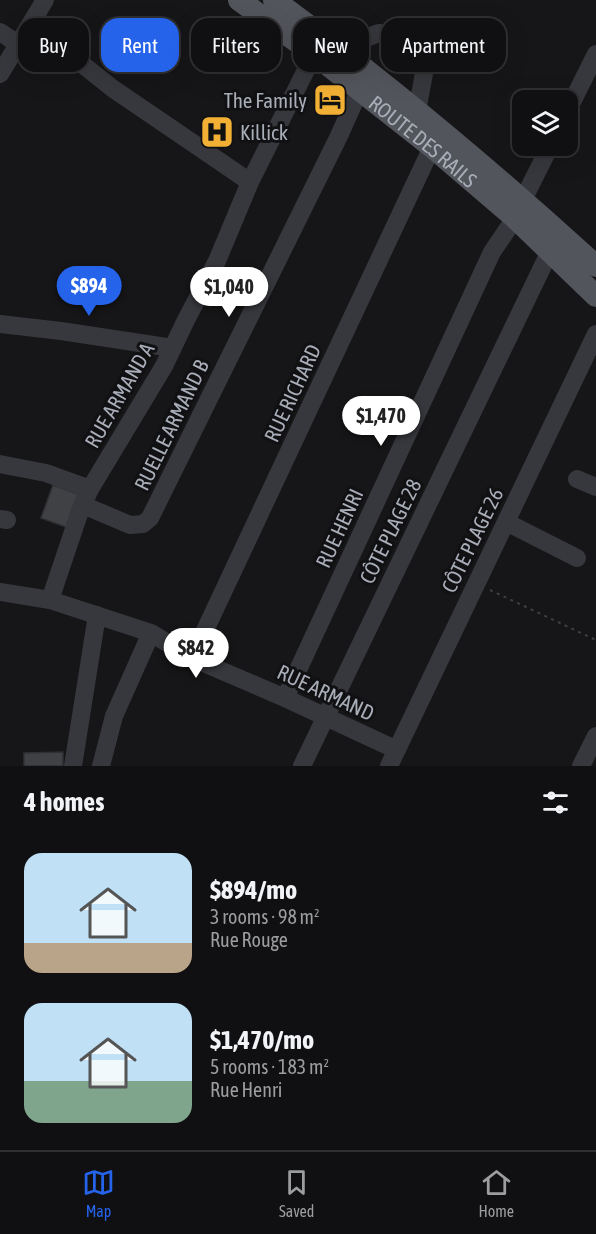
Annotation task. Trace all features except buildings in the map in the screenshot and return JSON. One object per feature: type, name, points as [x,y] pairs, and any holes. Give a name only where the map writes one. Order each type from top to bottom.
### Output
[{"type":"main road","name":"ROUTE DES RAILS","points":[[239,0],[293,39]]},
{"type":"main road","name":"ROUTE DES RAILS","points":[[274,0],[298,18]]},
{"type":"main road","name":"ROUTE DES RAILS","points":[[336,72],[432,147],[596,266]]},
{"type":"main road","name":"ROUTE DES RAILS","points":[[369,72],[417,111],[519,209],[550,251],[596,296]]},
{"type":"street","points":[[35,18],[45,0]]},
{"type":"street","points":[[0,32],[18,44],[0,74]]},
{"type":"street","points":[[369,37],[379,33],[385,34],[420,57],[425,68],[417,111]]},
{"type":"street","points":[[578,90],[596,54]]},
{"type":"street","points":[[89,70],[250,183]]},
{"type":"street","name":"RUE ARMAND A","points":[[50,600],[86,497],[164,366],[217,261],[250,183],[305,72]]},
{"type":"street","name":"RUELLE ARMAND B","points":[[0,464],[46,473],[130,525],[143,524],[150,518],[339,136],[359,91]]},
{"type":"street","name":"RUE RICHARD","points":[[192,658],[432,147]]},
{"type":"street","name":"RUE HENRI","points":[[285,698],[492,252],[519,209],[545,156]]},
{"type":"street","name":"CÔTE PLAGE 28","points":[[302,766],[550,251]]},
{"type":"street","points":[[0,324],[173,348]]},
{"type":"street","name":"CÔTE PLAGE 26","points":[[393,758],[596,334]]},
{"type":"street","points":[[577,479],[596,488]]},
{"type":"street","points":[[506,522],[577,558]]},
{"type":"street","name":"RUE ARMAND","points":[[0,592],[50,600],[150,633],[192,658],[326,717],[393,758]]},
{"type":"street","points":[[73,766],[97,615]]},
{"type":"street","points":[[102,766],[114,716],[150,633]]},
{"type":"street","points":[[581,766],[596,736]]},
{"type":"path","points":[[477,584],[596,640]]},
{"type":"place","name":"The Family","points":[[330,100]]},
{"type":"place","name":"Killick","points":[[217,132]]}]
